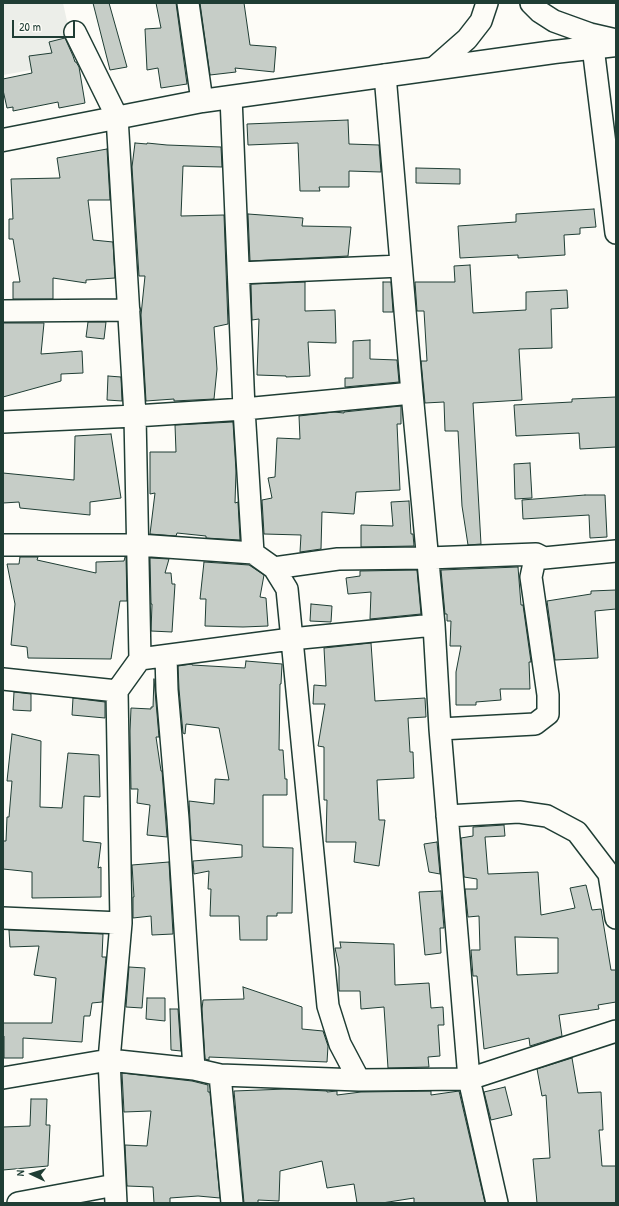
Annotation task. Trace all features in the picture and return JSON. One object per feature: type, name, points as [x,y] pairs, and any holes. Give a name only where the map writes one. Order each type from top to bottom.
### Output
[{"type":"main road","points":[[3,140],[202,101],[434,68],[616,45]]},
{"type":"street","points":[[188,3],[202,101]]},
{"type":"street","points":[[434,68],[467,39],[480,21],[487,3]]},
{"type":"street","points":[[531,3],[540,12],[554,21],[590,34],[616,40]]},
{"type":"street","points":[[18,1203],[115,1194],[109,1060],[120,923],[117,691],[140,659],[135,416],[117,117],[75,32]]},
{"type":"street","points":[[593,47],[616,233]]},
{"type":"street","points":[[385,75],[412,393],[434,625],[440,729],[470,1079],[497,1203]]},
{"type":"street","points":[[232,97],[244,409],[253,553]]},
{"type":"street","points":[[239,273],[401,266]]},
{"type":"street","points":[[3,311],[129,310]]},
{"type":"street","points":[[3,422],[244,409],[412,393]]},
{"type":"street","points":[[3,545],[138,545],[253,553],[274,568],[287,589],[328,1006],[340,1044],[359,1080]]},
{"type":"street","points":[[274,568],[338,559],[428,558],[536,554],[544,558],[616,551]]},
{"type":"street","points":[[440,729],[535,724],[548,714],[548,696],[531,577],[536,554]]},
{"type":"street","points":[[140,659],[292,639],[434,625]]},
{"type":"street","points":[[166,656],[167,690],[178,819],[194,1069]]},
{"type":"street","points":[[3,679],[117,691]]},
{"type":"street","points":[[447,816],[519,812],[547,816],[577,832],[609,874],[616,918]]},
{"type":"street","points":[[3,918],[120,923]]},
{"type":"street","points":[[3,1078],[109,1060],[194,1069],[220,1075],[359,1080],[470,1079],[616,1031]]},
{"type":"street","points":[[220,1075],[232,1203]]},
{"type":"shaded area","points":[[3,3],[63,3],[76,62],[3,75]]},
{"type":"building","points":[[93,3],[109,3],[127,67],[110,70]]},
{"type":"building","points":[[156,3],[176,3],[187,84],[161,88],[158,68],[147,70],[145,29],[161,28]]},
{"type":"building","points":[[200,3],[244,3],[250,45],[276,47],[274,72],[235,68],[236,72],[210,75]]},
{"type":"building","points":[[65,38],[75,62],[79,67],[85,103],[59,108],[58,102],[13,111],[13,107],[7,108],[3,90],[3,79],[32,73],[29,56],[52,53],[49,42]]},
{"type":"building","points":[[348,120],[349,144],[379,145],[381,172],[349,171],[349,187],[319,187],[320,191],[300,191],[298,143],[248,145],[247,124]]},
{"type":"building","points":[[135,143],[221,147],[222,167],[183,166],[181,216],[224,215],[228,324],[214,327],[217,369],[214,399],[146,401],[141,315],[145,276],[139,276],[132,167]]},
{"type":"building","points":[[107,149],[110,200],[88,200],[93,240],[113,242],[115,278],[86,280],[86,283],[53,278],[53,299],[13,299],[13,282],[20,282],[13,239],[9,239],[9,219],[13,219],[11,179],[60,178],[57,158]]},
{"type":"building","points":[[416,168],[460,169],[460,184],[416,183]]},
{"type":"building","points":[[594,209],[596,227],[580,228],[580,234],[564,235],[565,255],[518,258],[518,255],[460,258],[458,226],[516,222],[516,214]]},
{"type":"building","points":[[248,214],[303,218],[302,226],[351,227],[348,256],[250,261]]},
{"type":"building","points":[[470,265],[473,313],[526,310],[526,292],[567,290],[568,308],[551,309],[552,348],[519,349],[522,400],[473,403],[481,544],[468,545],[462,506],[458,431],[445,431],[444,402],[425,403],[421,361],[427,361],[424,311],[417,311],[415,282],[455,282],[454,266]]},
{"type":"building","points":[[305,282],[305,311],[335,310],[336,343],[308,342],[310,376],[286,377],[257,375],[259,319],[252,320],[251,284]]},
{"type":"building","points":[[383,282],[391,282],[393,312],[383,312]]},
{"type":"building","points":[[88,322],[106,322],[104,339],[86,337]]},
{"type":"building","points":[[3,323],[44,323],[41,354],[82,351],[83,373],[61,374],[61,381],[3,397]]},
{"type":"building","points":[[370,340],[370,359],[397,360],[399,382],[345,387],[345,378],[353,378],[353,341]]},
{"type":"building","points":[[108,376],[121,377],[122,401],[107,400]]},
{"type":"building","points":[[616,397],[616,447],[580,449],[579,433],[516,436],[514,405],[572,402],[572,399]]},
{"type":"building","points":[[401,406],[401,424],[397,424],[400,490],[356,492],[354,514],[322,512],[321,549],[300,552],[301,535],[264,534],[262,500],[272,498],[268,478],[275,477],[277,438],[300,439],[299,416],[334,412],[344,413]]},
{"type":"building","points":[[233,422],[236,471],[235,503],[238,502],[240,540],[206,538],[206,536],[177,533],[176,536],[150,534],[155,493],[150,494],[150,452],[176,452],[175,425]]},
{"type":"building","points":[[111,434],[121,498],[90,502],[90,515],[20,508],[19,502],[3,503],[3,473],[74,480],[75,436]]},
{"type":"building","points":[[530,463],[532,498],[515,499],[514,464]]},
{"type":"building","points":[[585,495],[605,495],[607,537],[590,538],[589,515],[523,519],[522,500]]},
{"type":"building","points":[[409,501],[411,534],[413,534],[414,546],[361,547],[361,525],[393,526],[391,502]]},
{"type":"building","points":[[20,557],[38,557],[37,560],[96,573],[96,562],[124,561],[126,557],[127,601],[120,601],[111,659],[28,658],[27,647],[11,645],[15,604],[7,564],[19,564]]},
{"type":"building","points":[[150,558],[169,559],[165,573],[171,573],[172,584],[175,584],[172,632],[151,631],[152,604]]},
{"type":"building","points":[[204,562],[249,565],[264,575],[260,597],[266,598],[268,626],[205,626],[206,599],[200,599]]},
{"type":"building","points":[[518,567],[521,605],[523,605],[531,662],[529,662],[530,689],[500,689],[501,700],[476,702],[476,705],[456,705],[456,672],[461,646],[450,646],[451,621],[447,621],[447,614],[445,614],[441,570]]},
{"type":"building","points":[[417,570],[421,614],[370,619],[371,592],[348,594],[346,578],[360,576],[360,571]]},
{"type":"building","points":[[616,590],[616,609],[595,611],[598,658],[555,660],[547,601],[591,594],[591,591]]},
{"type":"building","points":[[311,604],[332,606],[331,622],[310,621]]},
{"type":"building","points":[[371,643],[375,701],[425,698],[426,717],[408,718],[410,752],[413,752],[414,778],[377,780],[379,820],[385,820],[379,866],[354,862],[356,842],[326,842],[327,800],[324,800],[324,747],[318,746],[325,704],[313,704],[314,685],[326,686],[324,648]]},
{"type":"building","points":[[246,661],[282,664],[280,684],[279,750],[283,750],[285,779],[287,779],[287,795],[263,795],[263,847],[293,848],[292,913],[277,913],[277,916],[267,916],[267,940],[240,940],[239,916],[210,916],[211,889],[208,889],[209,871],[194,874],[193,861],[242,857],[242,845],[191,840],[189,801],[214,804],[215,779],[229,780],[219,728],[186,724],[185,734],[183,733],[179,689],[178,666],[192,664],[245,668]]},
{"type":"building","points":[[154,679],[159,737],[156,737],[162,771],[167,837],[147,835],[150,805],[137,803],[138,789],[131,789],[131,708],[151,709],[151,707],[153,707]]},
{"type":"building","points":[[14,692],[31,694],[31,711],[13,710]]},
{"type":"building","points":[[73,698],[105,702],[105,718],[72,715]]},
{"type":"building","points":[[12,734],[41,741],[40,807],[62,808],[68,753],[99,755],[100,797],[84,796],[83,841],[101,843],[98,868],[101,867],[101,897],[32,898],[32,872],[3,869],[3,841],[6,841],[7,817],[9,817],[12,781],[7,781]]},
{"type":"building","points":[[504,825],[505,836],[485,837],[488,874],[538,872],[541,915],[575,908],[570,888],[586,885],[592,910],[601,909],[611,970],[616,970],[616,1002],[598,1005],[599,1009],[559,1015],[562,1036],[530,1046],[529,1038],[484,1049],[477,976],[473,976],[471,950],[480,950],[479,916],[468,917],[465,889],[477,889],[477,879],[464,877],[461,838],[473,836],[473,827]],"holes":[[[515,937],[558,938],[558,973],[517,975]]]},
{"type":"building","points":[[437,842],[440,874],[429,872],[424,844]]},
{"type":"building","points":[[169,862],[173,934],[152,935],[151,916],[133,918],[134,897],[132,865]]},
{"type":"building","points":[[441,891],[444,928],[440,928],[441,953],[425,955],[419,892]]},
{"type":"building","points":[[9,930],[103,934],[102,957],[106,957],[102,1002],[92,1003],[90,1016],[84,1016],[82,1042],[23,1038],[23,1058],[4,1058],[3,1023],[52,1023],[56,978],[34,975],[39,946],[10,947]]},
{"type":"building","points":[[340,942],[394,944],[395,985],[429,983],[431,1008],[443,1007],[444,1025],[438,1025],[440,1056],[428,1057],[429,1067],[388,1068],[384,1007],[361,1009],[360,991],[339,991],[339,967],[335,948],[341,948]]},
{"type":"building","points":[[129,967],[145,968],[142,1008],[126,1007]]},
{"type":"building","points":[[243,987],[302,1007],[302,1029],[323,1031],[328,1046],[327,1062],[209,1057],[209,1060],[205,1059],[202,1009],[203,1000],[244,999]]},
{"type":"building","points":[[147,998],[165,998],[165,1021],[146,1019]]},
{"type":"building","points":[[170,1009],[178,1009],[181,1051],[171,1050]]},
{"type":"building","points":[[572,1058],[578,1093],[601,1092],[603,1130],[599,1130],[602,1166],[616,1166],[616,1203],[537,1203],[533,1159],[550,1158],[546,1095],[542,1096],[537,1069]]},
{"type":"building","points":[[122,1073],[192,1081],[208,1085],[208,1092],[210,1092],[220,1198],[198,1196],[170,1198],[170,1203],[154,1203],[153,1187],[127,1186],[125,1145],[147,1146],[151,1111],[124,1112]]},
{"type":"building","points":[[505,1087],[512,1115],[491,1120],[484,1092]]},
{"type":"building","points":[[286,1089],[327,1092],[337,1091],[337,1095],[361,1092],[431,1091],[431,1095],[459,1091],[485,1203],[414,1203],[414,1198],[382,1203],[357,1203],[354,1184],[327,1188],[322,1161],[280,1171],[279,1201],[258,1200],[258,1203],[244,1203],[234,1091]]},
{"type":"building","points":[[31,1099],[47,1099],[46,1125],[50,1125],[48,1166],[3,1170],[3,1127],[30,1126]]}]
